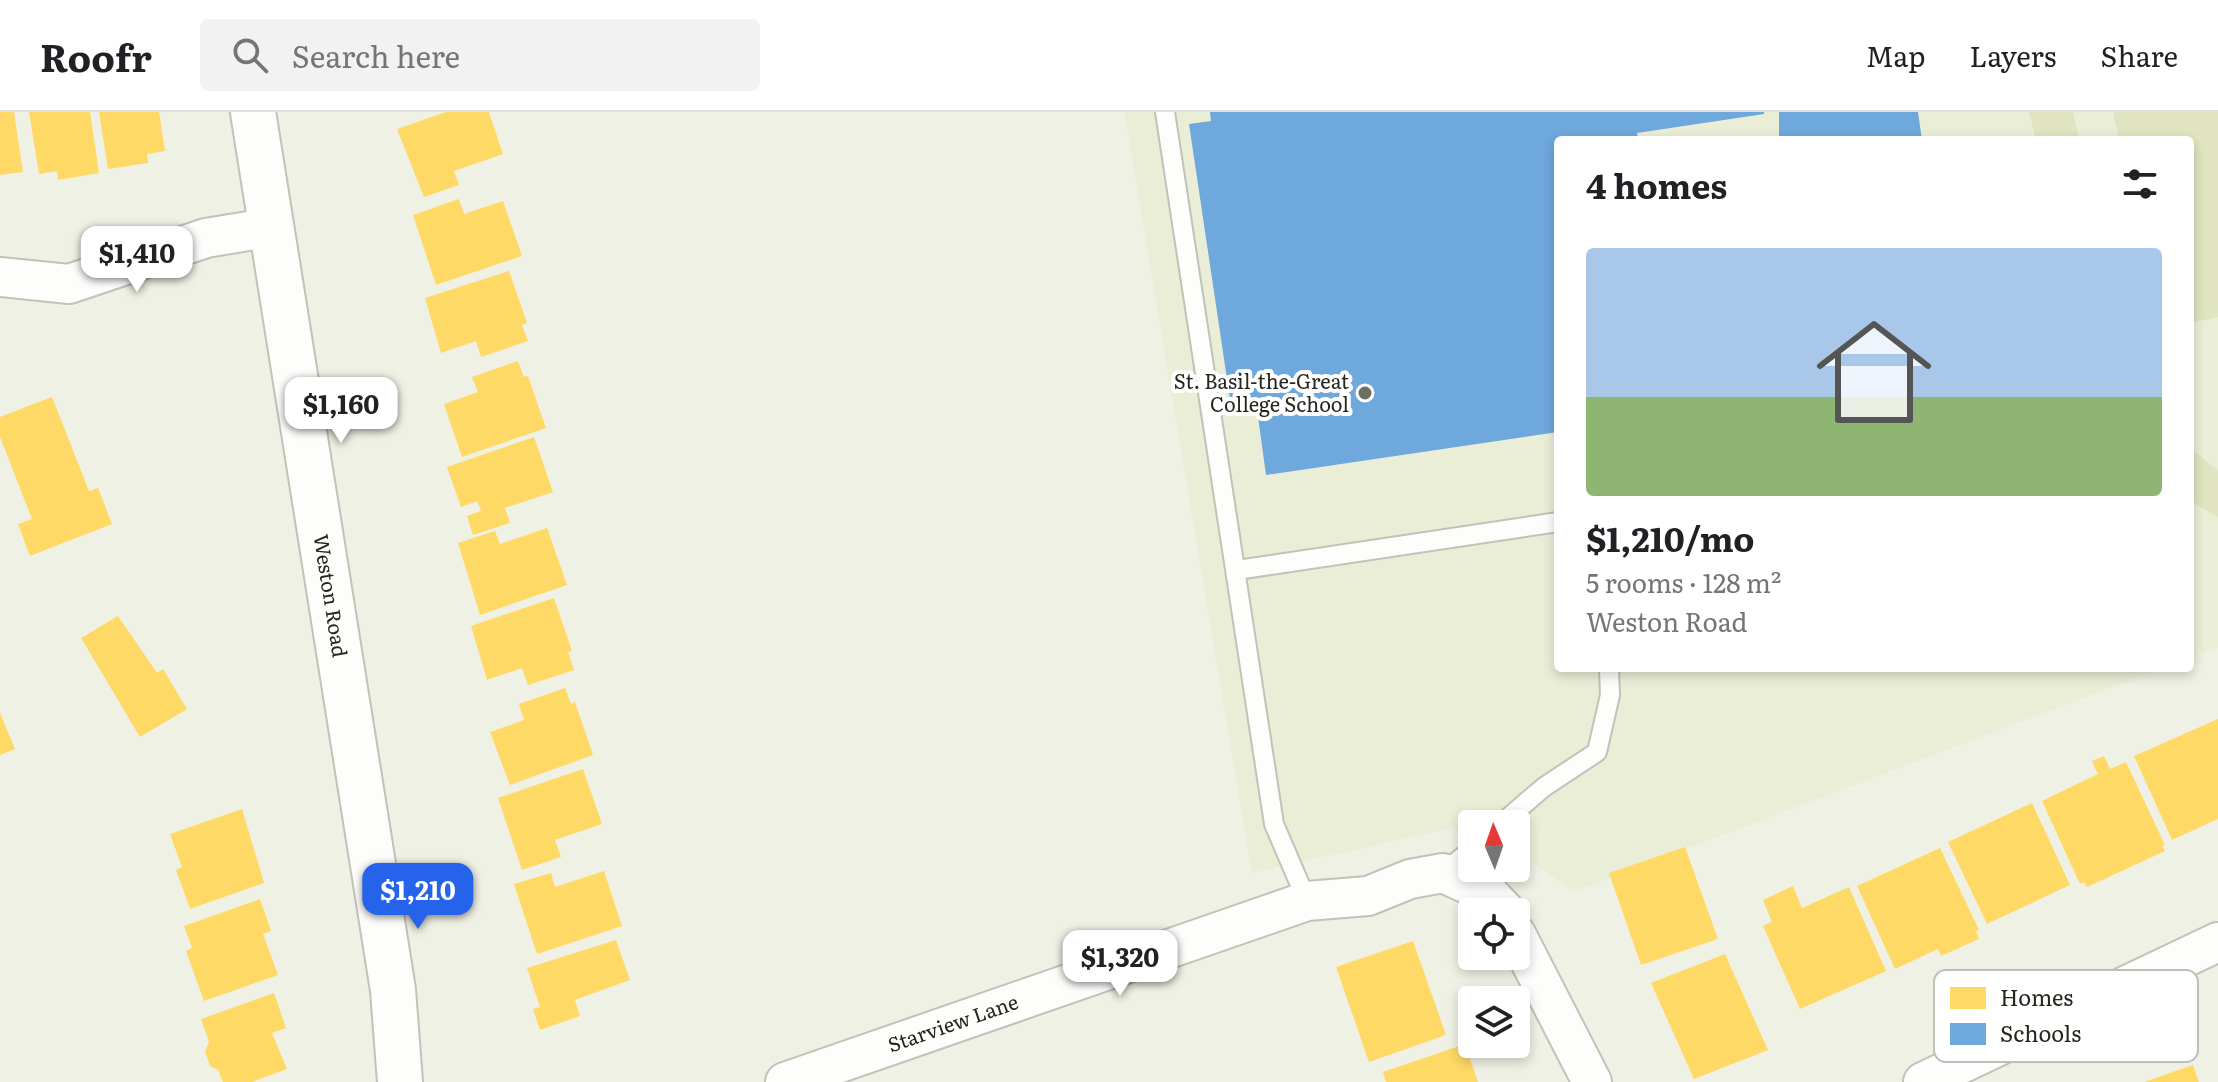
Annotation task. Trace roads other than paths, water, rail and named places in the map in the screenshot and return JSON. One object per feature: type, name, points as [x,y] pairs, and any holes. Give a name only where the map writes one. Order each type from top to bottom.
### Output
[{"type":"main road","name":"Weston Road","points":[[253,112],[393,990],[400,1082]]},
{"type":"street","points":[[0,277],[69,284],[206,238],[272,227]]},
{"type":"street","points":[[1443,873],[1493,898]]},
{"type":"street","name":"Starview Lane","points":[[785,1082],[1307,901],[1368,896],[1410,879],[1443,873]]},
{"type":"street","points":[[2159,970],[2218,942]]},
{"type":"street","points":[[1530,961],[1592,1082]]},
{"type":"street","points":[[1923,1082],[1965,1062]]},
{"type":"lane","points":[[1165,112],[1274,824],[1307,901]]},
{"type":"lane","points":[[1237,570],[1554,523]]},
{"type":"lane","points":[[1517,810],[1544,787],[1597,752],[1610,695],[1609,672]]},
{"type":"lane","points":[[1443,873],[1458,861]]},
{"type":"place","name":"St. Basil-the-Great College School","points":[[1365,393]]}]
